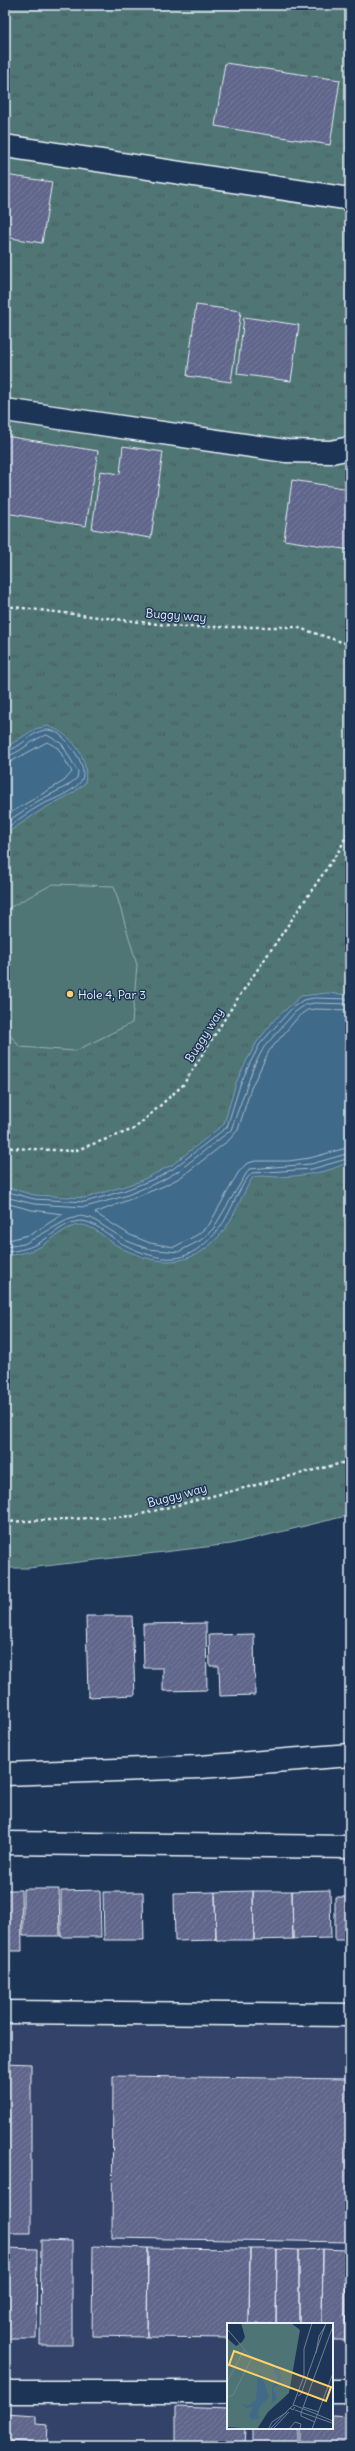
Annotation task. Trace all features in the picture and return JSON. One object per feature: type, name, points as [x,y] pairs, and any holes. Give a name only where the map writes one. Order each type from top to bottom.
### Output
[{"type":"street","points":[[5,146],[350,199]]},
{"type":"street","points":[[5,410],[286,451],[331,452],[350,448]]},
{"type":"street","points":[[5,1774],[200,1768],[350,1755]]},
{"type":"street","points":[[5,1843],[350,1847]]},
{"type":"street","points":[[5,2012],[350,2015]]},
{"type":"street","points":[[333,2392],[350,2391]]},
{"type":"street","points":[[5,2392],[227,2392]]},
{"type":"path","name":"Buggy way","points":[[5,606],[183,627],[296,627],[350,644]]},
{"type":"path","points":[[344,643],[350,661]]},
{"type":"path","name":"Buggy way","points":[[5,1144],[12,1148],[74,1151],[134,1129],[182,1085],[236,1001],[340,849],[350,828]]},
{"type":"path","name":"Buggy way","points":[[5,1522],[134,1516],[350,1461]]},
{"type":"shaded area","points":[[5,2003],[350,2008],[350,2385],[333,2385],[333,2323],[227,2323],[227,2386],[5,2389]]},
{"type":"shaded area","points":[[5,2395],[227,2395],[227,2429],[333,2429],[333,2396],[350,2396],[350,2446],[5,2446]]},
{"type":"green space","points":[[5,5],[350,5],[350,1515],[231,1544],[29,1568],[5,1568]]},
{"type":"green space","name":"Hole 4, Par 3","points":[[53,884],[114,886],[137,965],[132,1023],[75,1051],[20,1047],[5,1029],[5,910]]},
{"type":"water","points":[[47,726],[64,734],[77,747],[85,764],[85,783],[73,793],[43,809],[5,834],[5,748],[35,729]]},
{"type":"water","points":[[327,993],[350,995],[350,1161],[334,1168],[306,1175],[287,1177],[253,1177],[234,1214],[220,1235],[196,1254],[184,1259],[171,1261],[144,1257],[116,1245],[99,1232],[85,1225],[69,1228],[36,1249],[5,1256],[5,1187],[34,1195],[85,1198],[138,1182],[172,1165],[224,1124],[236,1083],[246,1062],[257,1042],[275,1019],[301,996]]},
{"type":"building","points":[[225,63],[340,80],[330,145],[215,126]]},
{"type":"building","points":[[5,175],[52,182],[42,243],[5,237]]},
{"type":"building","points":[[196,305],[241,311],[231,382],[187,376]]},
{"type":"building","points":[[244,317],[299,325],[291,381],[237,374]]},
{"type":"building","points":[[5,436],[98,451],[86,526],[5,513]]},
{"type":"building","points":[[123,446],[163,452],[151,538],[92,529],[100,471],[120,474]]},
{"type":"building","points":[[292,480],[350,489],[350,550],[284,540]]},
{"type":"building","points":[[86,1616],[132,1616],[135,1695],[88,1697]]},
{"type":"building","points":[[206,1623],[207,1690],[163,1691],[163,1668],[144,1668],[143,1624]]},
{"type":"building","points":[[254,1634],[255,1695],[220,1696],[219,1666],[210,1666],[209,1635]]},
{"type":"building","points":[[23,1889],[59,1889],[60,1936],[23,1936]]},
{"type":"building","points":[[5,1890],[21,1890],[22,1951],[5,1951]]},
{"type":"building","points":[[100,1890],[101,1937],[61,1937],[61,1891]]},
{"type":"building","points":[[330,1890],[331,1938],[293,1939],[292,1891]]},
{"type":"building","points":[[253,1891],[292,1891],[293,1939],[254,1940]]},
{"type":"building","points":[[253,1891],[254,1940],[216,1940],[215,1892]]},
{"type":"building","points":[[103,1892],[143,1892],[144,1940],[104,1940]]},
{"type":"building","points":[[215,1892],[216,1940],[175,1941],[174,1893]]},
{"type":"building","points":[[335,1897],[350,1897],[350,1940],[335,1940]]},
{"type":"building","points":[[5,2063],[31,2064],[31,2233],[5,2233]]},
{"type":"building","points":[[113,2076],[350,2079],[350,2242],[112,2238]]},
{"type":"building","points":[[41,2240],[72,2241],[72,2345],[40,2345]]},
{"type":"building","points":[[93,2246],[148,2248],[147,2337],[92,2336]]},
{"type":"building","points":[[5,2248],[37,2249],[36,2339],[5,2339]]},
{"type":"building","points":[[148,2248],[250,2249],[249,2323],[227,2323],[227,2338],[147,2337]]},
{"type":"building","points":[[250,2249],[277,2249],[276,2323],[249,2323]]},
{"type":"building","points":[[277,2249],[299,2250],[299,2323],[276,2323]]},
{"type":"building","points":[[323,2249],[322,2323],[299,2323],[299,2250]]},
{"type":"building","points":[[323,2249],[346,2250],[345,2340],[333,2340],[333,2323],[322,2323]]},
{"type":"building","points":[[346,2250],[350,2250],[350,2340],[345,2340]]},
{"type":"building","points":[[176,2407],[227,2409],[227,2429],[245,2429],[244,2446],[176,2446]]},
{"type":"building","points":[[5,2414],[36,2416],[36,2424],[48,2425],[47,2443],[5,2441]]},
{"type":"building","points":[[333,2416],[350,2417],[350,2446],[300,2446],[300,2429],[333,2429]]},
{"type":"building","points":[[252,2429],[298,2429],[298,2446],[252,2446]]},
{"type":"place","name":"Hole 4, Par 3","points":[[70,994]]}]
